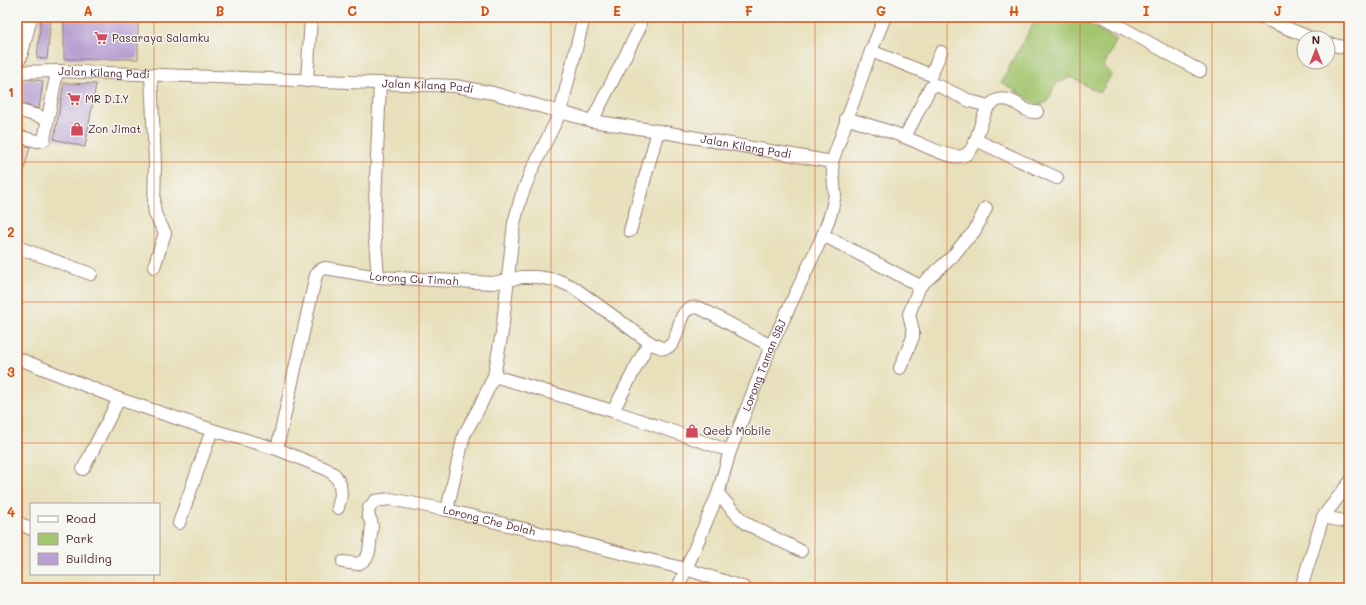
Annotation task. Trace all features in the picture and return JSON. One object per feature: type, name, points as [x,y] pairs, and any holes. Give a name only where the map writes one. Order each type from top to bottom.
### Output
[{"type":"highway","points":[[17,56],[27,17]]},
{"type":"street","points":[[308,81],[311,17]]},
{"type":"street","points":[[447,510],[464,435],[494,376],[502,332],[514,223],[521,197],[531,172],[560,113],[584,17]]},
{"type":"street","points":[[592,121],[639,29],[640,23],[637,17]]},
{"type":"street","points":[[832,162],[846,118],[885,17]]},
{"type":"street","points":[[1103,17],[1120,21],[1200,71]]},
{"type":"street","points":[[1260,17],[1296,32]]},
{"type":"street","points":[[1336,46],[1349,48]]},
{"type":"street","points":[[871,51],[931,75],[940,52]]},
{"type":"street","points":[[17,136],[37,141],[44,140],[57,71]]},
{"type":"street","name":"Jalan Kilang Padi","points":[[17,72],[57,71],[454,86],[493,93],[592,121],[658,131],[832,162]]},
{"type":"street","points":[[151,75],[155,163],[154,206],[155,214],[165,233],[154,267]]},
{"type":"street","points":[[378,276],[374,228],[380,83]]},
{"type":"street","points":[[905,137],[930,88],[934,85],[970,101],[988,106]]},
{"type":"street","points":[[846,118],[905,137],[952,156],[961,157],[968,153],[974,146],[988,106],[996,100],[1007,99],[1032,112],[1037,112]]},
{"type":"street","points":[[17,110],[48,119]]},
{"type":"street","points":[[630,231],[658,131]]},
{"type":"street","points":[[976,140],[1057,178]]},
{"type":"street","name":"Lorong Taman SBJ","points":[[678,588],[718,494],[730,451],[771,346],[832,213],[835,195],[832,162]]},
{"type":"street","points":[[900,368],[913,337],[909,314],[920,286],[952,257],[974,232],[986,208]]},
{"type":"street","points":[[823,235],[920,286]]},
{"type":"street","points":[[17,246],[91,274]]},
{"type":"street","name":"Lorong Cu Timah","points":[[277,449],[316,275],[320,270],[325,268],[378,276],[493,283],[522,276],[536,276],[557,280],[573,287],[649,342]]},
{"type":"street","points":[[613,411],[649,342],[662,348],[669,346],[673,342],[684,313],[688,309],[694,307],[700,308],[771,346]]},
{"type":"street","points":[[17,358],[119,399],[212,430],[277,449],[326,469],[335,475],[340,484],[341,495],[338,508]]},
{"type":"street","points":[[494,376],[613,411],[730,451]]},
{"type":"street","points":[[83,469],[119,399]]},
{"type":"street","points":[[179,523],[212,430]]},
{"type":"street","points":[[1301,588],[1323,517],[1349,483]]},
{"type":"street","points":[[718,494],[747,524],[801,551]]},
{"type":"street","name":"Lorong Che Dolah","points":[[343,562],[358,564],[368,555],[372,523],[367,512],[371,504],[375,501],[390,499],[447,510],[686,569],[745,588]]},
{"type":"street","points":[[1323,517],[1349,522]]},
{"type":"street","points":[[17,522],[30,528]]},
{"type":"green space","points":[[1037,17],[1076,17],[1117,40],[1103,67],[1112,74],[1100,93],[1071,77],[1056,84],[1047,102],[1039,105],[1001,82]]},
{"type":"building","points":[[41,17],[51,17],[47,59],[37,58]]},
{"type":"building","name":"Pasaraya Salamku","points":[[64,17],[138,17],[138,59],[64,59]]},
{"type":"building","points":[[22,79],[43,81],[39,109],[19,103]]},
{"type":"building","points":[[64,83],[96,84],[85,147],[54,139]]},
{"type":"building","points":[[17,144],[30,147],[20,184],[17,184]]},
{"type":"place","name":"Pasaraya Salamku","points":[[101,38]]},
{"type":"place","name":"MR D.I.Y","points":[[74,99]]},
{"type":"place","name":"Zon Jimat","points":[[77,129]]},
{"type":"place","name":"Qeeb Mobile","points":[[692,431]]}]
